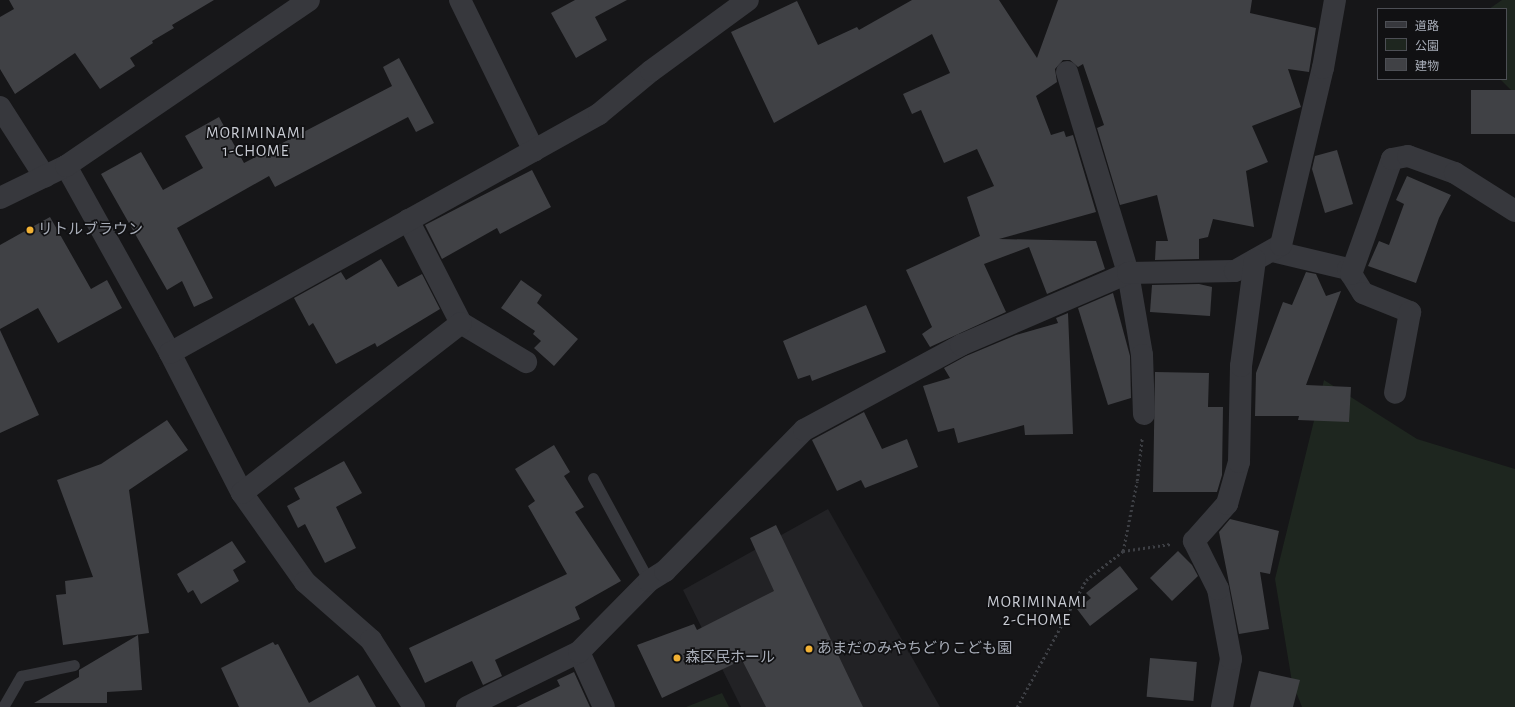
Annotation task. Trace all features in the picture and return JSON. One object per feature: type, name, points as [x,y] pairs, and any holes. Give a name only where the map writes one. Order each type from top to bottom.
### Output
[{"type":"street","points":[[0,198],[66,166],[309,0]]},
{"type":"street","points":[[460,0],[534,151]]},
{"type":"street","points":[[170,353],[599,114],[651,71],[748,0]]},
{"type":"street","points":[[467,707],[578,652],[649,581],[665,571],[804,430],[960,345],[1128,273],[1235,271],[1282,245],[1323,68],[1335,0]]},
{"type":"street","points":[[1067,72],[1128,273],[1142,355],[1144,414]]},
{"type":"street","points":[[0,107],[45,177]]},
{"type":"street","points":[[1351,274],[1392,159],[1408,156],[1455,173],[1515,211]]},
{"type":"street","points":[[66,166],[170,353],[242,493],[305,582],[371,640],[414,707]]},
{"type":"street","points":[[408,220],[461,323],[526,362]]},
{"type":"street","points":[[1264,255],[1348,270],[1363,293],[1410,312],[1395,393]]},
{"type":"street","points":[[1222,707],[1230,659],[1218,589],[1194,541],[1227,504],[1239,462],[1241,366],[1264,255]]},
{"type":"street","points":[[242,493],[461,323]]},
{"type":"street","points":[[578,652],[604,707]]},
{"type":"lane","points":[[593,478],[649,581]]},
{"type":"lane","points":[[3,707],[20,676],[74,665]]},
{"type":"path","points":[[1123,551],[1137,482],[1144,414]]},
{"type":"path","points":[[1017,707],[1086,580],[1123,551],[1194,541]]},
{"type":"shaded area","name":"あまだのみやちどりこども園","points":[[828,509],[940,707],[741,707],[683,590]]},
{"type":"green space","points":[[1502,0],[1515,0],[1515,94],[1501,80],[1507,80],[1507,8],[1490,8]]},
{"type":"green space","points":[[1324,380],[1417,439],[1515,469],[1515,707],[1302,707],[1292,682],[1275,579]]},
{"type":"green space","points":[[722,693],[729,707],[686,707]]},
{"type":"building","points":[[9,0],[214,0],[172,25],[174,28],[152,41],[153,43],[130,58],[135,66],[100,89],[75,53],[15,94],[0,69],[0,17],[14,9]]},
{"type":"building","points":[[575,0],[627,0],[595,17],[607,40],[576,58],[551,13]]},
{"type":"building","points":[[912,0],[999,0],[1037,58],[1058,0],[1252,0],[1250,13],[1316,28],[1309,72],[1288,69],[1301,107],[1252,126],[1268,162],[1246,171],[1254,227],[1213,219],[1208,237],[1199,239],[1199,259],[1155,260],[1156,241],[1168,241],[1157,195],[1120,205],[1097,128],[1104,125],[1083,64],[1078,67],[1070,60],[1063,60],[1055,69],[1057,82],[1036,96],[1051,135],[1064,131],[1066,137],[1073,135],[1096,212],[999,239],[1096,241],[1105,269],[1047,294],[1029,247],[984,264],[1006,312],[930,347],[922,334],[932,327],[906,270],[980,236],[967,197],[994,186],[977,149],[944,163],[921,110],[912,114],[903,94],[950,73],[932,34],[774,123],[731,32],[797,1],[818,45],[857,27],[859,30]]},
{"type":"building","points":[[399,58],[434,123],[416,132],[408,117],[275,187],[269,176],[177,228],[213,298],[194,307],[182,281],[167,290],[101,174],[141,152],[163,190],[203,168],[185,136],[219,117],[244,163],[392,86],[383,67]]},
{"type":"building","points":[[1471,90],[1515,90],[1515,134],[1471,134]]},
{"type":"building","points":[[1337,150],[1353,204],[1325,213],[1312,169],[1315,156]]},
{"type":"building","points":[[532,170],[551,207],[500,234],[497,228],[442,259],[425,225]]},
{"type":"building","points":[[1407,176],[1451,195],[1439,218],[1416,283],[1368,266],[1379,241],[1389,245],[1404,204],[1396,200]]},
{"type":"building","points":[[50,217],[91,289],[107,280],[122,308],[58,343],[38,308],[0,329],[0,245]]},
{"type":"building","points":[[381,259],[398,287],[422,274],[440,309],[377,347],[375,343],[336,364],[313,323],[309,326],[294,298],[341,272],[346,280]]},
{"type":"building","points":[[1306,272],[1316,274],[1326,296],[1341,291],[1306,385],[1351,387],[1349,422],[1298,420],[1299,416],[1255,416],[1256,373],[1283,302],[1292,305]]},
{"type":"building","points":[[521,280],[542,295],[537,303],[578,339],[554,366],[534,348],[541,341],[533,334],[535,331],[501,308]]},
{"type":"building","points":[[1199,284],[1212,287],[1210,316],[1150,312],[1152,285]]},
{"type":"building","points":[[1113,293],[1130,356],[1131,398],[1108,405],[1078,308]]},
{"type":"building","points":[[866,305],[886,352],[812,381],[810,375],[798,379],[783,341]]},
{"type":"building","points":[[1068,313],[1073,434],[1025,435],[1024,425],[958,443],[954,428],[938,432],[923,386],[950,378],[944,368],[966,356],[1016,335],[1058,323],[1056,318]]},
{"type":"building","points":[[0,330],[39,415],[0,433]]},
{"type":"building","points":[[1155,372],[1209,373],[1208,407],[1223,407],[1222,475],[1217,492],[1153,492]]},
{"type":"building","points":[[864,412],[882,449],[907,439],[918,467],[865,488],[861,480],[837,491],[812,440]]},
{"type":"building","points":[[167,420],[188,450],[129,490],[149,633],[63,645],[56,595],[66,594],[65,581],[93,577],[57,480],[101,464]]},
{"type":"building","points":[[554,445],[570,472],[564,476],[584,507],[575,512],[621,581],[575,607],[580,619],[495,660],[502,676],[483,685],[472,661],[425,683],[409,648],[567,574],[528,506],[535,501],[515,469]]},
{"type":"building","points":[[344,461],[362,493],[336,507],[356,548],[325,563],[305,524],[298,528],[287,506],[300,499],[294,488]]},
{"type":"building","points":[[1230,519],[1279,531],[1270,574],[1260,572],[1269,629],[1239,634],[1219,532]]},
{"type":"building","points":[[776,525],[863,707],[766,707],[742,660],[662,698],[637,645],[694,624],[697,630],[774,591],[750,538]]},
{"type":"building","points":[[232,541],[246,562],[233,570],[239,581],[201,604],[193,590],[188,593],[177,574]]},
{"type":"building","points":[[1178,551],[1192,565],[1198,576],[1172,601],[1150,578]]},
{"type":"building","points":[[1120,566],[1138,589],[1090,626],[1077,609],[1091,598],[1086,593]]},
{"type":"building","points":[[138,635],[142,690],[107,692],[107,703],[34,703],[79,677],[79,670]]},
{"type":"building","points":[[273,642],[275,645],[278,644],[309,703],[358,675],[376,707],[239,707],[221,668]]},
{"type":"building","points":[[1150,658],[1197,662],[1193,701],[1147,697]]},
{"type":"building","points":[[1259,671],[1300,680],[1293,707],[1250,707]]},
{"type":"building","points":[[574,672],[590,707],[516,707],[560,686],[557,680]]},
{"type":"place","name":"リトルブラウン","points":[[30,230]]},
{"type":"place","name":"あまだのみやちどりこども園","points":[[809,649]]},
{"type":"place","name":"森区民ホール","points":[[677,658]]},
{"type":"district","name":"MORIMINAMI 1-CHOME","points":[[256,142]]},
{"type":"district","name":"MORIMINAMI 2-CHOME","points":[[1037,611]]}]
